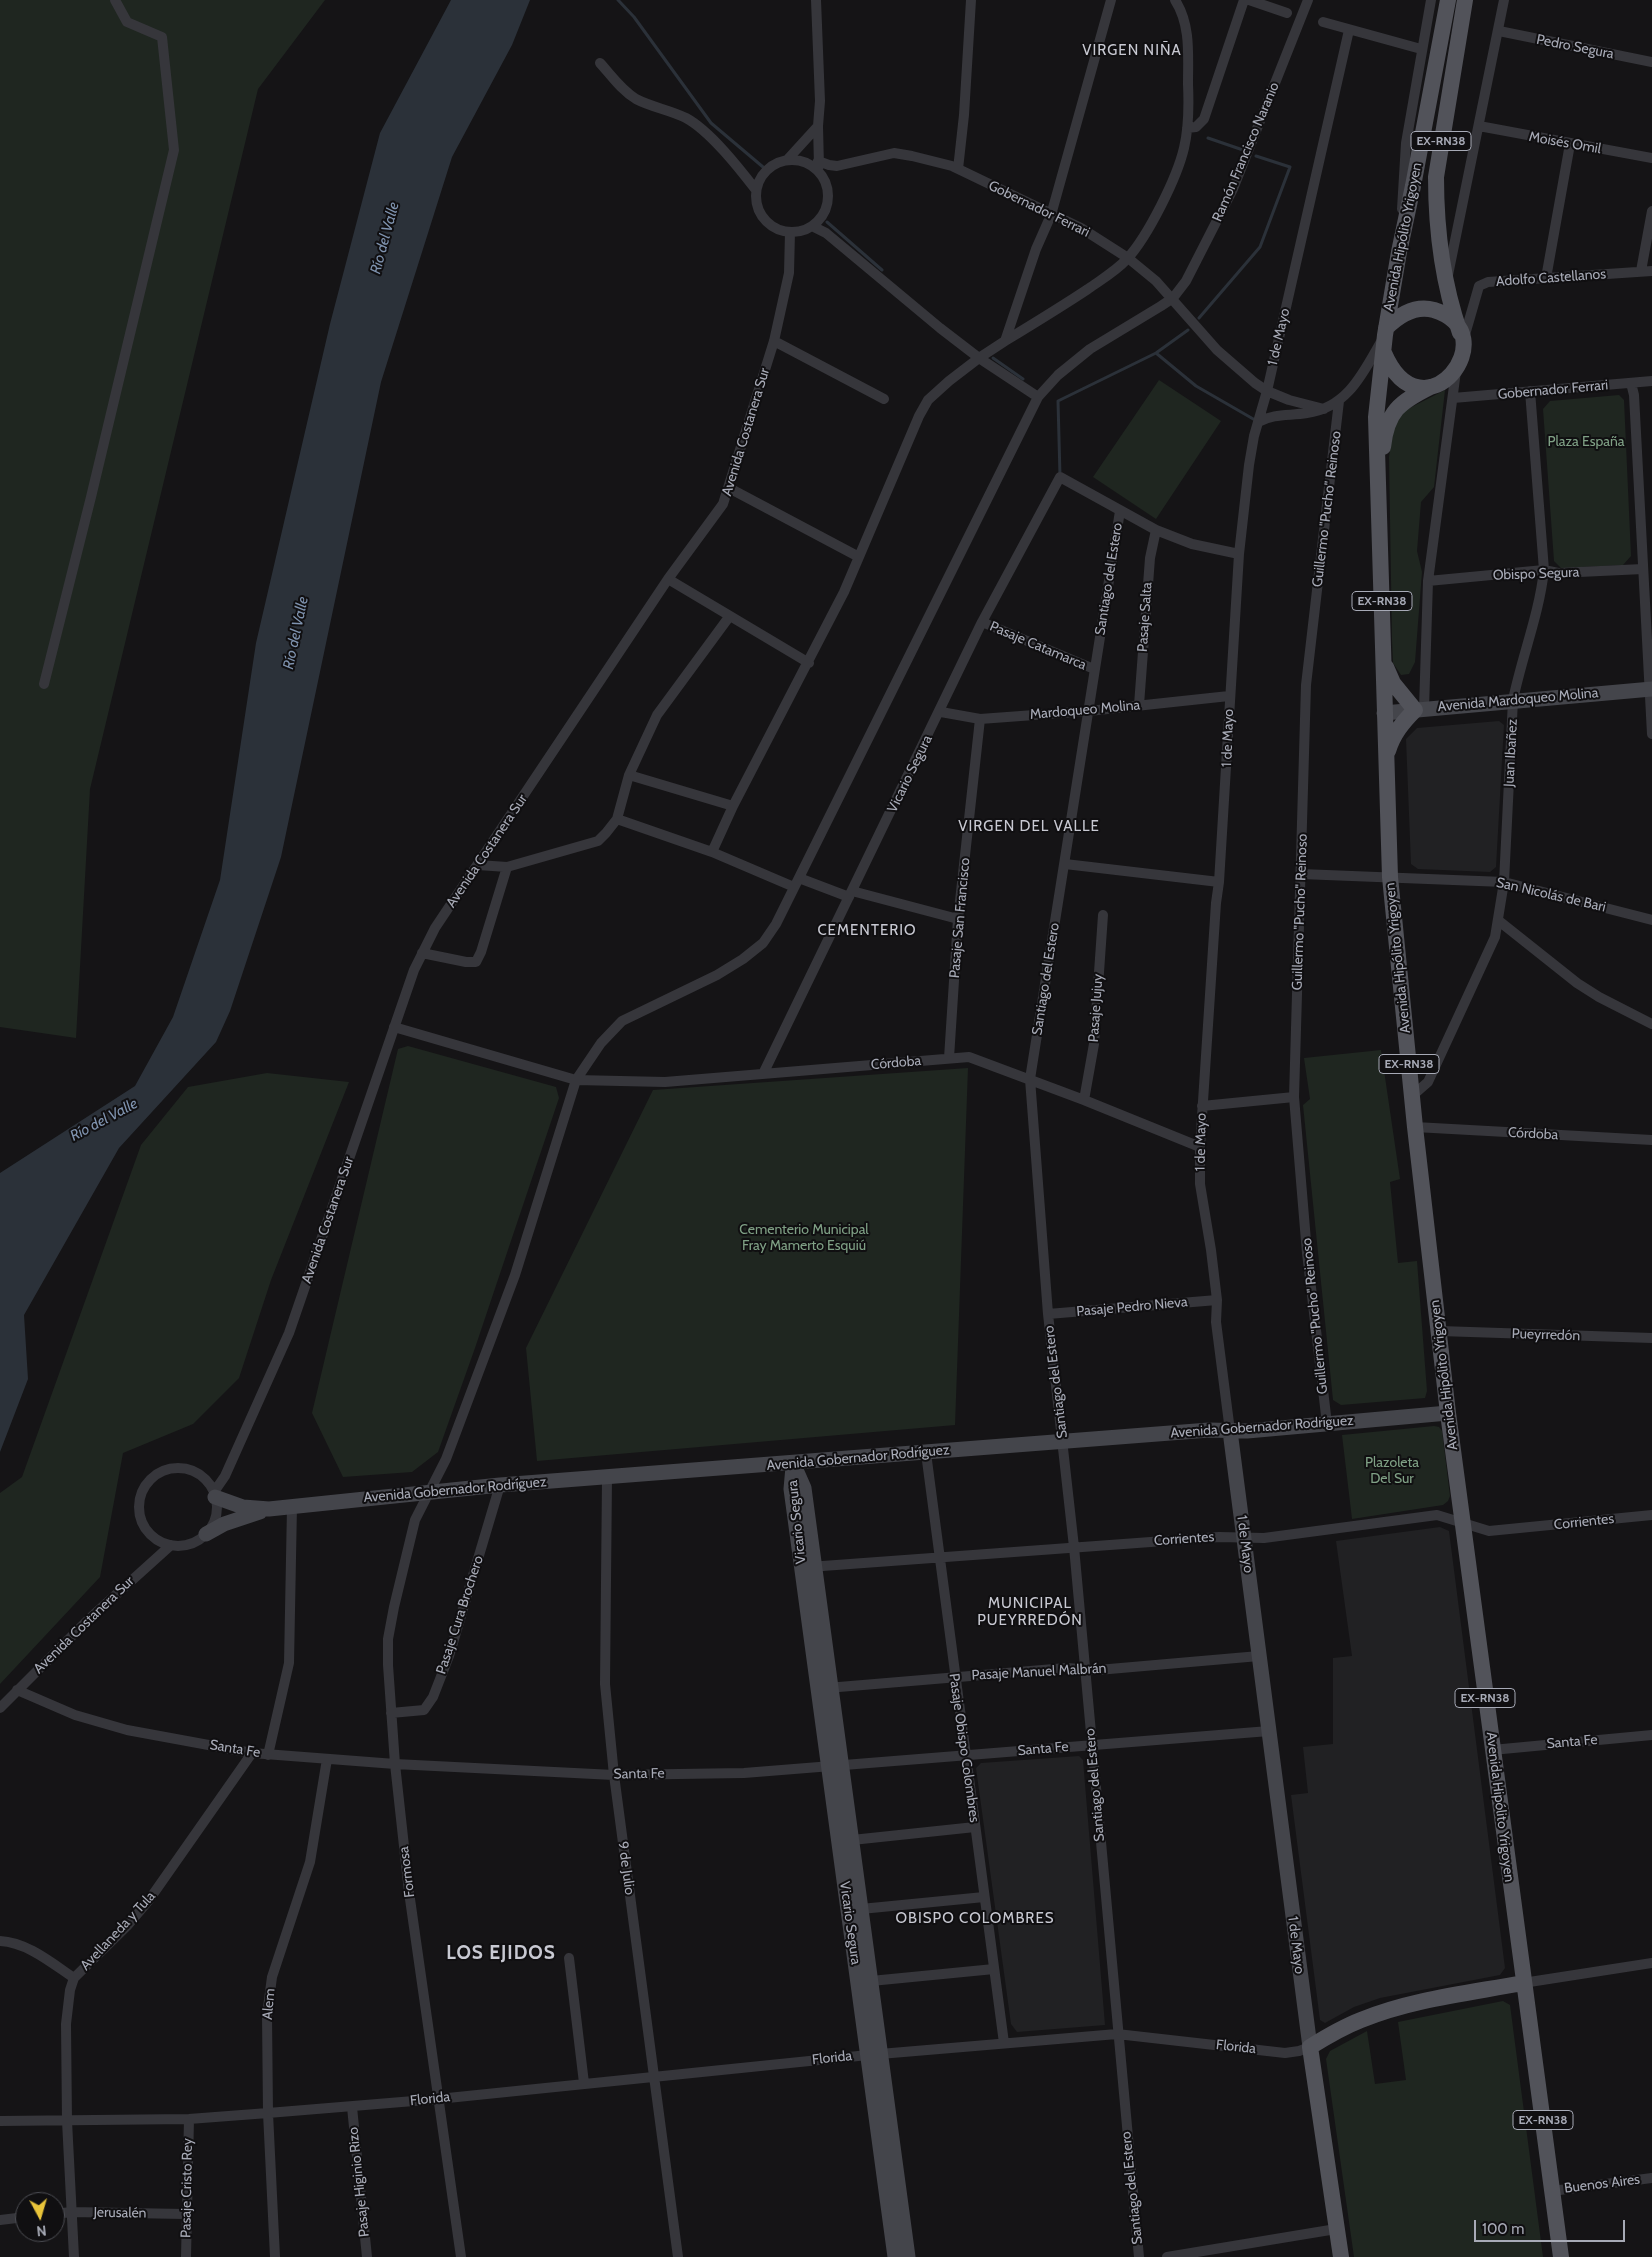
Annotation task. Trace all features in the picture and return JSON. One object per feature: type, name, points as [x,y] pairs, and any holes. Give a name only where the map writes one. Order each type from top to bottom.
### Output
[{"type":"main road","name":"Avenida Hipólito Yrigoyen","points":[[1386,331],[1399,252],[1448,0]]},
{"type":"main road","name":"Avenida Hipólito Yrigoyen","points":[[1462,337],[1446,284],[1436,196],[1436,176],[1465,0]]},
{"type":"main road","points":[[1386,331],[1396,318],[1407,312],[1420,309],[1432,310],[1449,318],[1462,337]]},
{"type":"main road","name":"EX-RN38","points":[[1384,353],[1386,331]]},
{"type":"main road","name":"EX-RN38","points":[[1430,387],[1442,383],[1456,370],[1462,357],[1462,337]]},
{"type":"main road","name":"Avenida Hipólito Yrigoyen","points":[[1384,353],[1376,417],[1390,877],[1415,1127],[1448,1414],[1561,2257]]},
{"type":"main road","points":[[1384,353],[1391,369],[1398,378],[1418,387],[1430,387]]},
{"type":"main road","name":"Avenida Hipólito Yrigoyen","points":[[1379,489],[1384,436],[1388,421],[1396,408],[1412,396],[1430,387]]},
{"type":"main road","points":[[1384,663],[1393,683],[1420,709],[1401,724],[1394,736],[1386,760]]},
{"type":"main road","name":"Florida","points":[[1310,2047],[1360,2020],[1377,2014],[1421,2003],[1523,1983]]},
{"type":"main road","name":"1 de Mayo","points":[[1310,2047],[1341,2257]]},
{"type":"street","points":[[44,684],[174,150],[162,36],[127,22],[115,0]]},
{"type":"street","points":[[816,0],[820,101],[818,161],[820,173],[827,186],[828,201],[823,216],[812,226],[798,232],[776,228],[764,219],[757,205],[756,190],[758,183],[767,170],[787,160],[818,126]]},
{"type":"street","points":[[958,169],[964,115],[971,0]]},
{"type":"street","points":[[1005,341],[1050,214],[1111,0]]},
{"type":"street","points":[[712,852],[733,806],[809,663],[844,592],[918,416],[928,400],[979,358],[1116,269],[1128,258],[1144,235],[1184,150],[1189,114],[1187,31],[1184,16],[1175,0]]},
{"type":"street","points":[[1187,128],[1196,127],[1204,119],[1244,0]]},
{"type":"street","points":[[1249,0],[1287,13]]},
{"type":"street","name":"Ramón Francisco Naranio","points":[[1172,298],[1194,267],[1233,189],[1308,0]]},
{"type":"street","points":[[1399,252],[1406,143],[1431,0]]},
{"type":"street","points":[[1446,284],[1504,0]]},
{"type":"street","points":[[1323,22],[1421,49]]},
{"type":"street","name":"1 de Mayo","points":[[1310,2047],[1216,1322],[1216,1300],[1200,1184],[1200,1147],[1215,912],[1219,882],[1229,737],[1229,696],[1249,465],[1349,30]]},
{"type":"street","name":"Pedro Segura","points":[[1499,31],[1652,62]]},
{"type":"street","points":[[600,63],[626,92],[636,99],[686,118],[698,126],[738,167],[756,190]]},
{"type":"street","name":"Moisés Omil","points":[[1479,126],[1652,158]]},
{"type":"street","points":[[1546,278],[1570,144]]},
{"type":"street","name":"Gobernador Ferrari","points":[[818,161],[829,166],[837,166],[894,154],[912,156],[958,169],[1081,228],[1128,258],[1172,298],[1217,350],[1267,391],[1289,400],[1324,409]]},
{"type":"street","points":[[787,160],[802,161],[820,173]]},
{"type":"street","points":[[1647,271],[1652,211]]},
{"type":"street","points":[[812,226],[826,233],[979,358],[1038,397]]},
{"type":"street","name":"Avenida Costanera Sur","points":[[215,1494],[225,1476],[288,1333],[414,970],[422,953],[435,928],[668,579],[719,510],[729,488],[774,341],[789,273],[790,232]]},
{"type":"street","name":"Adolfo Castellanos","points":[[1462,337],[1479,286],[1488,282],[1647,271]]},
{"type":"street","name":"Formosa","points":[[461,2257],[409,1892],[395,1764],[388,1665],[389,1631],[415,1520],[446,1459],[515,1275],[576,1080],[601,1043],[622,1021],[717,975],[743,959],[763,943],[776,924],[1038,397],[1058,375],[1090,349],[1172,298]]},
{"type":"street","points":[[1258,422],[1274,415],[1309,413],[1324,409],[1339,401],[1347,395],[1358,380],[1386,331]]},
{"type":"street","points":[[774,341],[884,399]]},
{"type":"street","points":[[1420,709],[1428,581],[1456,370]]},
{"type":"street","name":"Gobernador Ferrari","points":[[1453,398],[1652,381]]},
{"type":"street","points":[[1631,383],[1634,396],[1647,535],[1643,569],[1652,734]]},
{"type":"street","name":"Juan Ibañez","points":[[1412,1096],[1428,1082],[1495,937],[1499,921],[1504,882],[1513,700],[1518,674],[1542,593],[1544,570],[1530,391]]},
{"type":"street","name":"Guillermo \"Pucho\" Reinoso","points":[[1327,1424],[1307,1253],[1294,1097],[1302,874],[1306,685],[1339,401]]},
{"type":"street","name":"Vicario Segura","points":[[763,1074],[982,622],[1060,477],[1120,511]]},
{"type":"street","points":[[729,488],[859,557]]},
{"type":"street","points":[[1120,511],[1156,530],[1192,544],[1240,554]]},
{"type":"street","name":"Santiago del Estero","points":[[1120,511],[1030,1079],[1048,1314],[1074,1547],[1117,2034],[1139,2257]]},
{"type":"street","name":"Pasaje Salta","points":[[1139,705],[1150,558],[1156,530]]},
{"type":"street","name":"Obispo Segura","points":[[1428,581],[1544,570],[1558,573],[1643,569]]},
{"type":"street","points":[[668,579],[729,617],[767,636],[809,663]]},
{"type":"street","points":[[478,865],[507,867],[598,841],[606,834],[617,819],[629,775],[657,715],[729,617]]},
{"type":"street","name":"Pasaje Catamarca","points":[[982,622],[1094,669]]},
{"type":"street","name":"Avenida Mardoqueo Molina","points":[[1384,713],[1651,689]]},
{"type":"street","name":"Mardoqueo Molina","points":[[940,712],[980,719],[1089,711],[1229,696]]},
{"type":"street","name":"Pasaje San Francisco","points":[[948,1058],[958,920],[980,719]]},
{"type":"street","points":[[629,775],[733,806]]},
{"type":"street","points":[[617,819],[712,852],[794,887]]},
{"type":"street","points":[[1065,864],[1219,882]]},
{"type":"street","points":[[422,953],[466,962],[476,962],[481,952],[507,867]]},
{"type":"street","name":"San Nicolás de Bari","points":[[1302,874],[1504,882],[1652,920]]},
{"type":"street","points":[[799,878],[850,894],[958,920]]},
{"type":"street","name":"Pasaje Jujuy","points":[[1084,1100],[1094,1044],[1103,915]]},
{"type":"street","points":[[1499,921],[1577,983],[1599,997],[1652,1024]]},
{"type":"street","name":"Córdoba","points":[[394,1027],[576,1080],[665,1082],[969,1057],[1084,1100],[1200,1147]]},
{"type":"street","points":[[1202,1106],[1294,1097]]},
{"type":"street","name":"Córdoba","points":[[1415,1127],[1652,1140]]},
{"type":"street","name":"Pasaje Pedro Nieva","points":[[1048,1314],[1216,1300]]},
{"type":"street","name":"Pueyrredón","points":[[1440,1332],[1652,1338]]},
{"type":"street","name":"Avenida Gobernador Rodríguez","points":[[215,1494],[243,1508],[269,1509],[500,1485],[1209,1430],[1246,1431],[1448,1414]]},
{"type":"street","name":"Pasaje Obispo Colombres","points":[[926,1453],[954,1677],[1004,2042]]},
{"type":"street","name":"Vicario Segura","points":[[793,1463],[791,1489],[808,1567],[825,1688],[874,2055],[895,2257]]},
{"type":"street","points":[[176,1468],[199,1474],[210,1485],[215,1494],[216,1514],[206,1534],[190,1544],[170,1545],[156,1539],[145,1527],[139,1504],[148,1482],[160,1473],[176,1468]]},
{"type":"street","name":"9 de Julio","points":[[606,1478],[605,1684],[614,1775],[678,2257]]},
{"type":"street","name":"Pasaje Cura Brochero","points":[[391,1713],[424,1710],[433,1697],[450,1656],[500,1485]]},
{"type":"street","points":[[268,1755],[289,1663],[292,1506]]},
{"type":"street","name":"Avenida Gobernador Rodríguez","points":[[206,1534],[230,1522],[269,1509]]},
{"type":"street","name":"Corrientes","points":[[808,1567],[1219,1537],[1264,1538],[1437,1516],[1489,1531],[1652,1515]]},
{"type":"street","name":"Avenida Costanera Sur","points":[[0,1708],[89,1619],[170,1545]]},
{"type":"street","name":"Pasaje Manuel Malbrán","points":[[825,1688],[1084,1668],[1098,1670],[1259,1656]]},
{"type":"street","name":"Santa Fe","points":[[18,1690],[75,1715],[128,1730],[252,1753],[395,1764],[614,1775],[744,1773],[1269,1732]]},
{"type":"street","name":"Santa Fe","points":[[1492,1750],[1652,1735]]},
{"type":"street","name":"Avellaneda y Tula","points":[[74,2257],[67,2121],[66,2024],[70,1990],[74,1978],[149,1900],[252,1753]]},
{"type":"street","name":"Alem","points":[[276,2257],[268,2114],[267,2015],[272,1976],[310,1862],[327,1759]]},
{"type":"street","name":"Vicario Segura","points":[[835,1766],[852,1840],[871,1981],[874,2055],[908,2257]]},
{"type":"street","points":[[852,1840],[975,1827]]},
{"type":"street","points":[[861,1909],[984,1897]]},
{"type":"street","points":[[0,1941],[7,1941],[40,1955],[74,1978]]},
{"type":"street","points":[[569,1958],[584,2083]]},
{"type":"street","name":"Florida","points":[[1523,1983],[1652,1962]]},
{"type":"street","points":[[871,1981],[994,1969]]},
{"type":"street","name":"Florida","points":[[0,2121],[189,2119],[268,2114],[438,2099],[1004,2042],[1117,2034],[1285,2053],[1310,2047]]},
{"type":"street","name":"Pasaje Higinio Rizo","points":[[352,2107],[367,2257]]},
{"type":"street","name":"Pasaje Cristo Rey","points":[[186,2257],[185,2214],[189,2119]]},
{"type":"street","name":"Buenos Aires","points":[[1552,2191],[1652,2178]]},
{"type":"street","name":"Jerusalén","points":[[65,2213],[185,2214]]},
{"type":"street","points":[[0,2220],[15,2218]]},
{"type":"street","points":[[1167,2257],[1336,2229]]},
{"type":"shaded area","points":[[1499,721],[1504,725],[1496,867],[1490,872],[1418,869],[1411,864],[1406,739],[1417,728]]},
{"type":"shaded area","points":[[1440,1527],[1449,1531],[1505,1968],[1500,1975],[1380,1998],[1354,2007],[1325,2023],[1320,2020],[1291,1795],[1308,1793],[1303,1747],[1333,1744],[1333,1658],[1352,1656],[1336,1541]]},
{"type":"shaded area","points":[[1079,1756],[1083,1760],[1105,2025],[1017,2032],[1011,2024],[976,1768],[981,1763]]},
{"type":"green space","points":[[0,0],[325,0],[258,89],[90,789],[76,1038],[0,1027]]},
{"type":"green space","points":[[1159,380],[1221,421],[1156,519],[1093,477]]},
{"type":"green space","points":[[1445,390],[1434,487],[1421,502],[1417,551],[1422,572],[1415,662],[1409,674],[1401,675],[1393,663],[1392,640],[1389,457],[1393,429],[1402,412]]},
{"type":"green space","name":"Plaza España","points":[[1619,395],[1624,400],[1631,556],[1623,565],[1561,568],[1554,561],[1543,409],[1550,401]]},
{"type":"green space","points":[[408,1046],[556,1087],[559,1098],[438,1452],[412,1472],[343,1477],[312,1413],[398,1049]]},
{"type":"green space","points":[[1381,1050],[1400,1179],[1390,1182],[1398,1263],[1417,1261],[1427,1391],[1425,1398],[1341,1405],[1333,1400],[1303,1105],[1310,1099],[1304,1058]]},
{"type":"green space","name":"Cementerio Municipal Fray Mamerto Esquiú","points":[[968,1068],[955,1425],[537,1461],[526,1348],[653,1090]]},
{"type":"green space","points":[[267,1073],[349,1082],[271,1280],[239,1378],[193,1424],[123,1453],[100,1577],[0,1684],[0,1493],[22,1477],[141,1145],[188,1087]]},
{"type":"green space","name":"Plazoleta Del Sur","points":[[1439,1427],[1442,1431],[1450,1496],[1448,1501],[1443,1505],[1352,1519],[1342,1435]]},
{"type":"green space","points":[[1503,2001],[1510,2005],[1543,2257],[1354,2257],[1326,2059],[1330,2051],[1367,2031],[1375,2084],[1406,2080],[1398,2022]]},
{"type":"water","name":"Río del Valle","points":[[451,0],[530,0],[512,45],[452,157],[381,382],[281,857],[230,1011],[216,1042],[119,1148],[24,1315],[28,1379],[0,1452],[0,1173],[135,1086],[173,1017],[220,880],[256,643],[330,324],[380,133]]},
{"type":"waterway","points":[[618,0],[634,17],[711,123],[763,167]]},
{"type":"waterway","points":[[1208,138],[1243,150]]},
{"type":"waterway","points":[[1199,318],[1260,247],[1290,167],[1256,156]]},
{"type":"waterway","points":[[827,222],[882,270]]},
{"type":"waterway","points":[[1060,476],[1058,401],[1156,353],[1188,330]]},
{"type":"waterway","points":[[1156,353],[1196,386],[1255,420]]},
{"type":"waterway","points":[[993,358],[1023,379]]},
{"type":"district","name":"VIRGEN NIÑA","points":[[1132,51]]},
{"type":"district","name":"VIRGEN DEL VALLE","points":[[1029,827]]},
{"type":"district","name":"CEMENTERIO","points":[[867,931]]},
{"type":"district","name":"MUNICIPAL PUEYRREDÓN","points":[[1030,1612]]},
{"type":"district","name":"OBISPO COLOMBRES","points":[[975,1919]]},
{"type":"district","name":"LOS EJIDOS","points":[[501,1953]]}]
